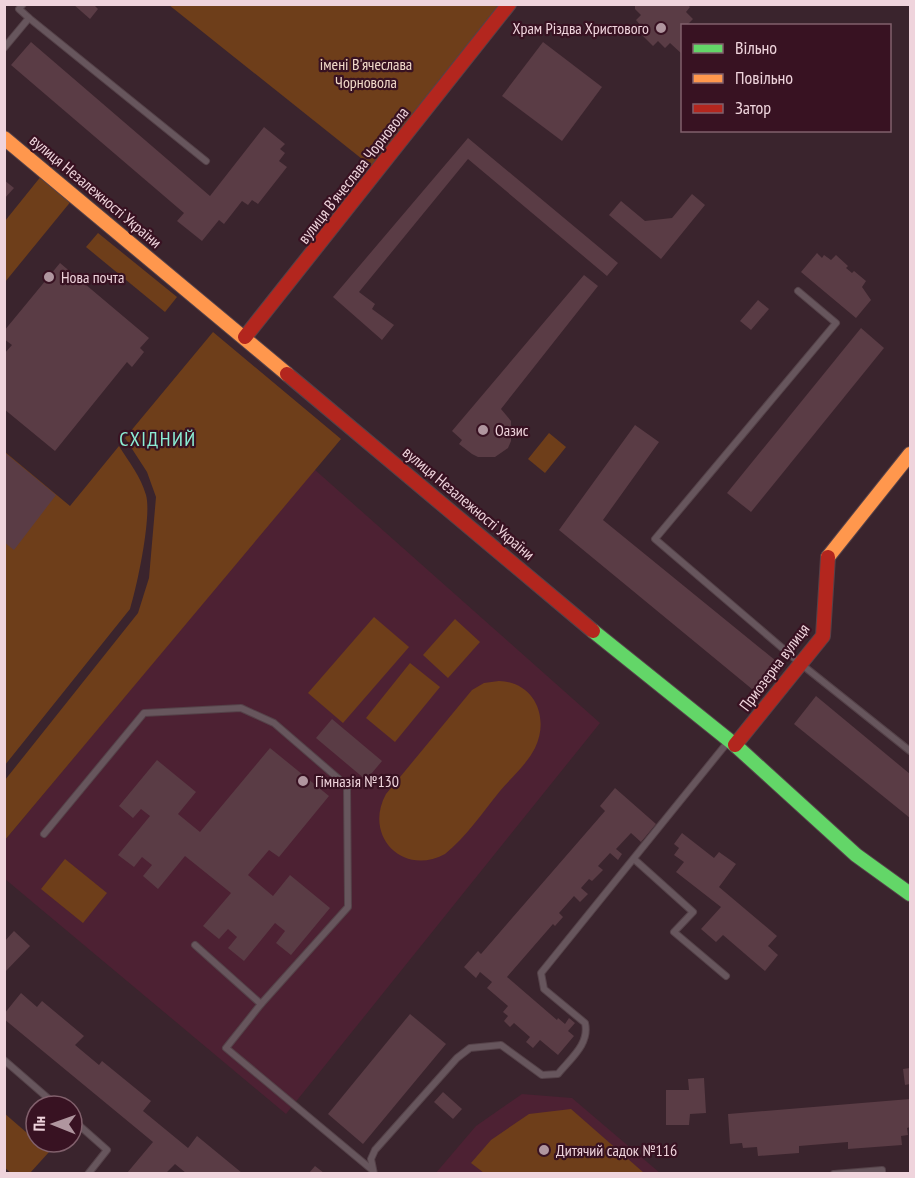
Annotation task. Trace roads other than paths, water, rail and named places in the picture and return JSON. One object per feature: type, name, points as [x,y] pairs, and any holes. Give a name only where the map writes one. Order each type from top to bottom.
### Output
[{"type":"street","name":"вулиця Вʼячеслава Чорновола","points":[[245,337],[509,4]]},
{"type":"street","name":"вулиця Незалежності України","points":[[4,138],[245,337],[670,695],[732,742],[856,855],[910,894]]},
{"type":"street","name":"Приозерна вулиця","points":[[732,742],[823,636],[828,554],[910,454]]},
{"type":"lane","points":[[19,6],[29,18],[206,162]]},
{"type":"lane","points":[[4,48],[29,18]]},
{"type":"lane","points":[[798,291],[836,323],[656,539],[801,664],[910,751]]},
{"type":"lane","points":[[44,834],[144,713],[242,708],[274,723],[347,786],[348,907],[261,1004],[226,1047],[372,1171]]},
{"type":"lane","points":[[372,1171],[375,1150],[457,1058],[470,1048],[501,1045],[542,1075],[558,1074],[585,1040],[585,1023],[544,989],[541,973],[732,742]]},
{"type":"lane","points":[[634,859],[693,912],[674,932],[726,976]]},
{"type":"lane","points":[[195,945],[261,1004]]},
{"type":"lane","points":[[4,1060],[43,1094]]},
{"type":"lane","points":[[84,1130],[107,1150],[88,1173]]},
{"type":"lane","points":[[834,1173],[882,1170],[882,1173]]},
{"type":"place","name":"Храм Різдва Христового","points":[[661,28]]},
{"type":"place","name":"Нова почта","points":[[49,277]]},
{"type":"place","name":"Оазис","points":[[483,430]]},
{"type":"place","name":"Гімназія №130","points":[[303,781]]},
{"type":"place","name":"Дитячий садок №116","points":[[544,1150]]},
{"type":"district","name":"СХІДНИЙ","points":[[158,439]]},
{"type":"park label","name":"імені В'ячеслава Чорновола","points":[[366,73]]}]
